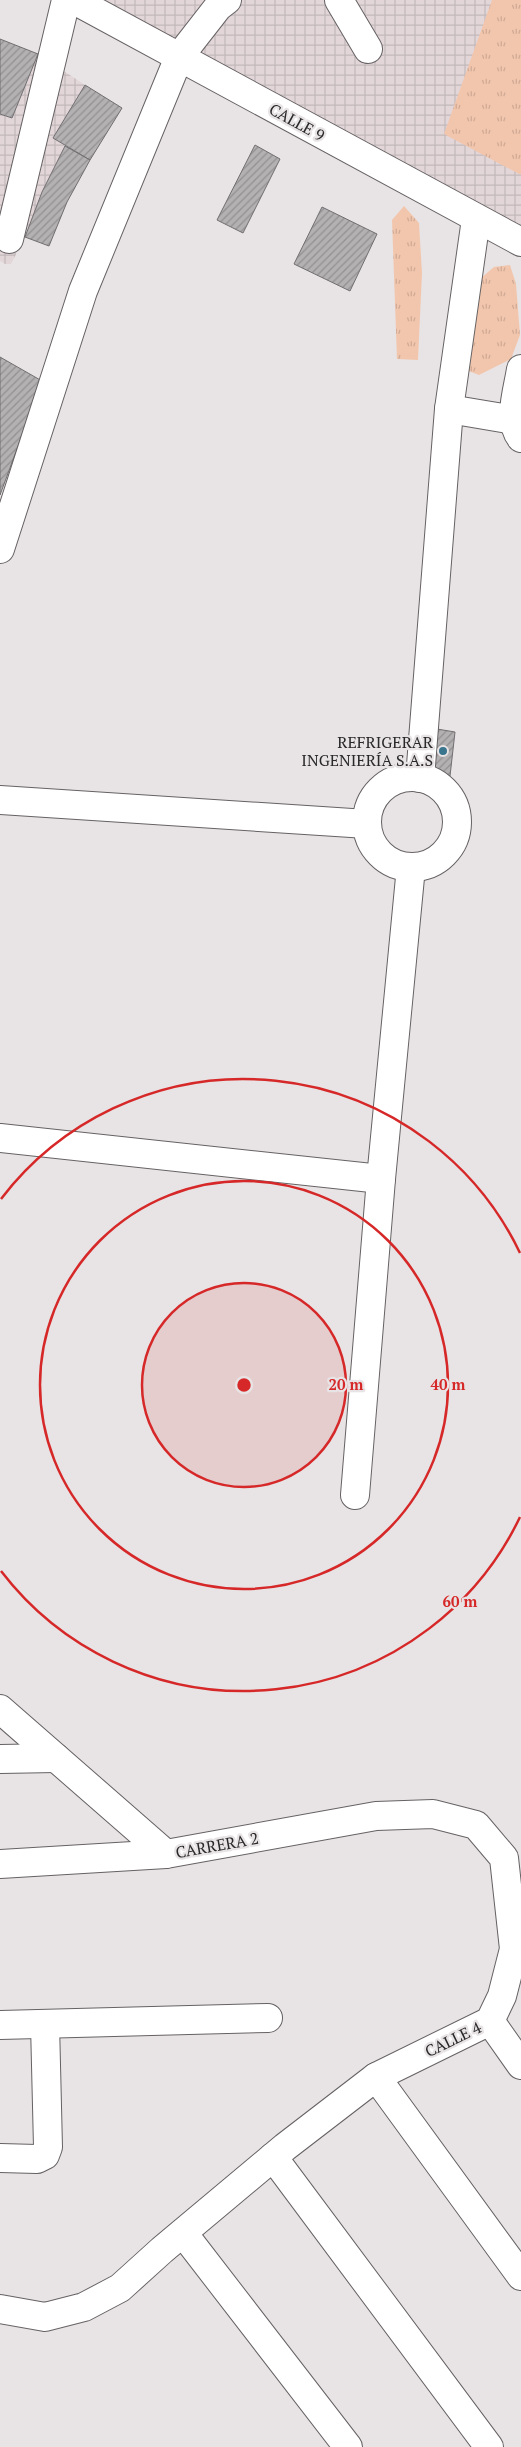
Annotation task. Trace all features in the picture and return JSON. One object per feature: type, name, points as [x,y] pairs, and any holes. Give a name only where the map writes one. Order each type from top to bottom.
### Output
[{"type":"street","points":[[9,239],[66,0]]},
{"type":"street","name":"CALLE 9","points":[[74,0],[521,242]]},
{"type":"street","points":[[1,544],[83,291],[179,57],[218,8],[227,0]]},
{"type":"street","points":[[338,0],[368,49]]},
{"type":"street","points":[[420,778],[448,410],[476,219]]},
{"type":"street","points":[[448,410],[517,429],[521,369]]},
{"type":"street","points":[[404,778],[420,778],[434,783],[446,792],[454,805],[457,819],[456,834],[450,848],[439,858],[426,865],[412,867],[398,865],[381,854],[369,837],[367,824],[369,808],[377,794],[389,783],[404,778]]},
{"type":"street","points":[[0,800],[367,824]]},
{"type":"street","points":[[354,1496],[381,1179],[412,867]]},
{"type":"street","points":[[0,1138],[381,1179]]},
{"type":"street","points":[[0,1709],[166,1854]]},
{"type":"street","points":[[0,1759],[56,1758]]},
{"type":"street","name":"CARRERA 2","points":[[0,1864],[166,1854],[376,1816],[433,1814]]},
{"type":"street","name":"CALLE 4","points":[[0,2309],[45,2317],[84,2307],[120,2288],[273,2157],[376,2077],[490,2021],[502,1996],[514,1949],[504,1858],[476,1825],[433,1814]]},
{"type":"street","points":[[0,2025],[268,2018]]},
{"type":"street","points":[[490,2021],[521,2065]]},
{"type":"street","points":[[0,2158],[37,2158],[45,2155],[48,2148],[44,2024]]},
{"type":"street","points":[[376,2077],[521,2276]]},
{"type":"street","points":[[273,2157],[489,2447]]},
{"type":"street","points":[[183,2233],[348,2447]]},
{"type":"shaded area","points":[[74,0],[521,0],[521,242]]},
{"type":"shaded area","points":[[38,54],[85,85],[54,138],[65,146],[42,192],[25,237],[11,264],[5,264],[0,261],[0,114],[12,118]]},
{"type":"green space","points":[[492,0],[521,0],[521,175],[444,134]]},
{"type":"green space","points":[[404,206],[419,223],[422,273],[418,360],[397,359],[392,220]]},
{"type":"green space","points":[[510,265],[516,284],[520,335],[511,359],[479,375],[466,370],[481,278],[494,267]]},
{"type":"building","points":[[0,39],[38,54],[12,118],[0,114]]},
{"type":"building","points":[[85,85],[122,108],[90,160],[53,138]]},
{"type":"building","points":[[255,145],[280,159],[243,233],[217,220]]},
{"type":"building","points":[[65,146],[90,160],[67,202],[49,246],[25,237],[42,192]]},
{"type":"building","points":[[322,207],[377,234],[350,291],[294,264]]},
{"type":"building","points":[[0,357],[42,381],[0,495]]},
{"type":"building","points":[[431,728],[455,732],[450,776],[428,773]]},
{"type":"place","name":"REFRIGERAR INGENIERÍA S.A.S","points":[[443,751]]}]
